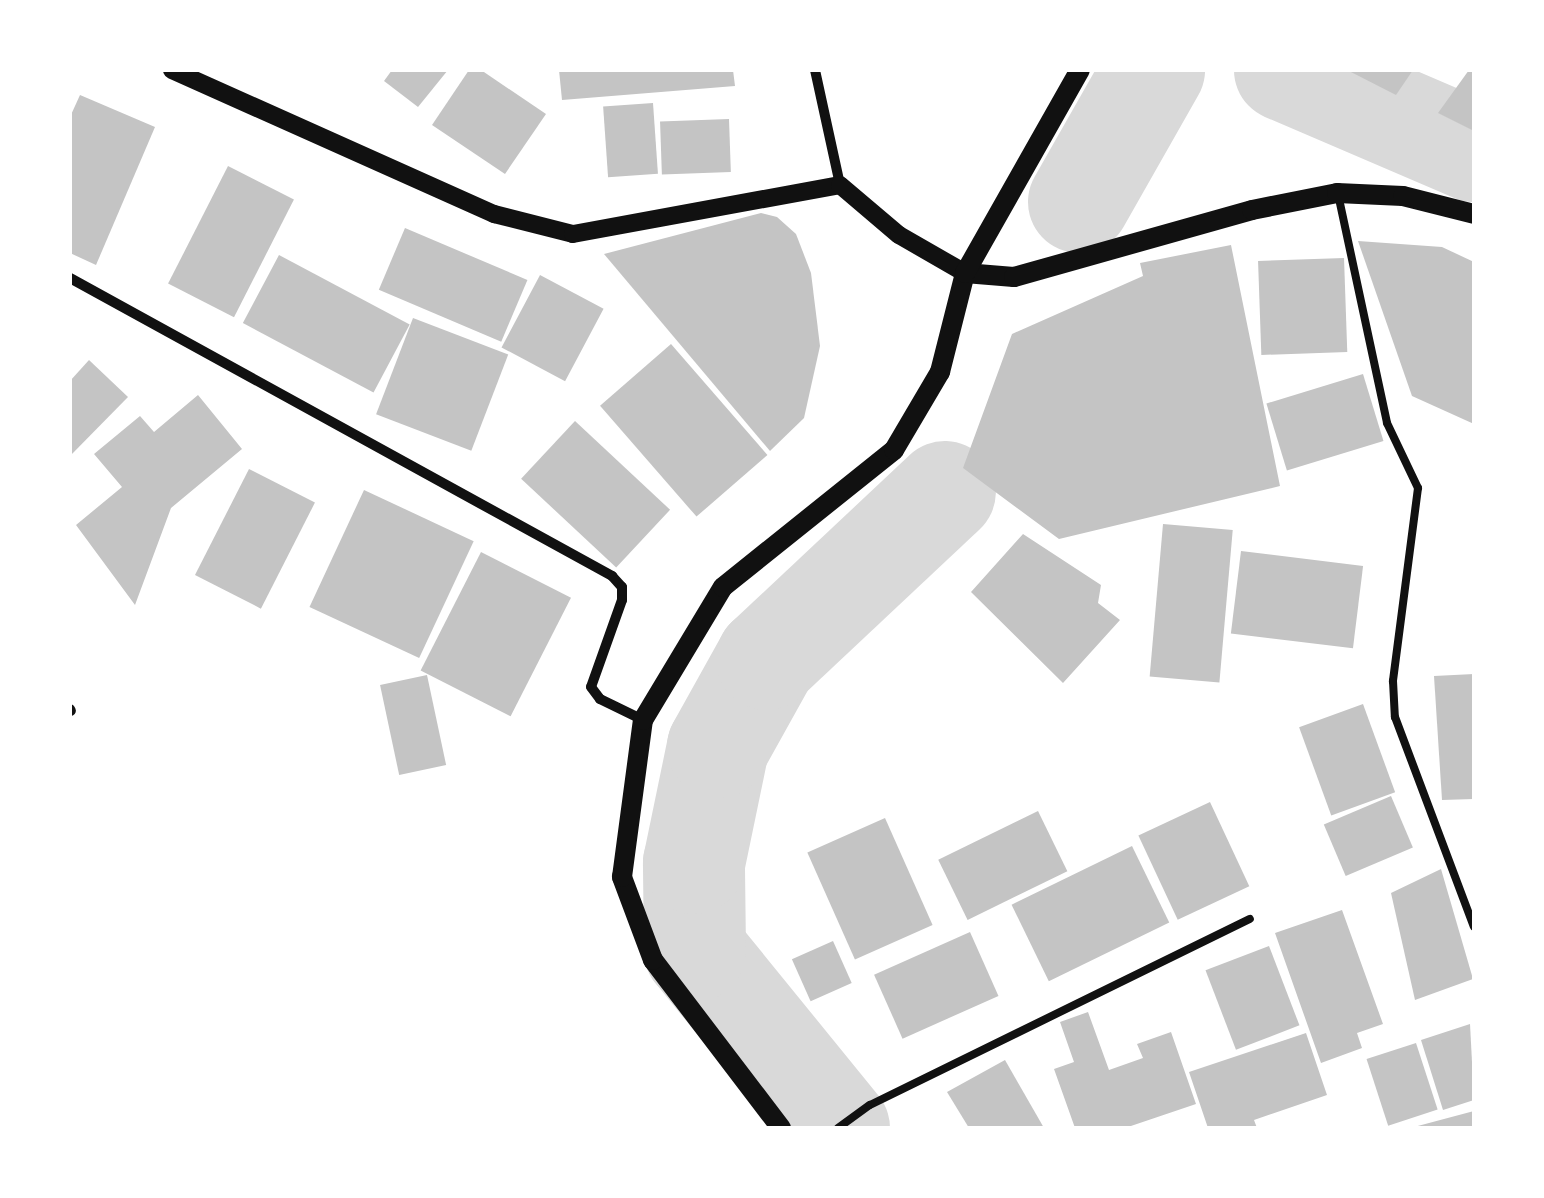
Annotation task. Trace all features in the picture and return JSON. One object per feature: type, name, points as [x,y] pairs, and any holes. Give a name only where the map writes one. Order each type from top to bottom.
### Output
[{"type":"main road","points":[[782,1128],[653,960],[622,876],[643,720],[723,587],[894,450],[940,372],[964,273],[1080,70]]},
{"type":"main road","points":[[964,273],[1014,277],[1252,210],[1338,193],[1403,196],[1474,214]]},
{"type":"street","points":[[172,70],[393,174],[494,214],[573,234],[840,184]]},
{"type":"street","points":[[815,70],[840,184],[899,234],[964,273]]},
{"type":"street","points":[[70,278],[612,576],[622,600],[591,686],[600,700],[643,720]]},
{"type":"lane","points":[[1338,193],[1387,423],[1418,488],[1392,681],[1395,717],[1474,926]]},
{"type":"lane","points":[[838,1128],[870,1105],[1250,919]]},
{"type":"building","points":[[392,70],[448,70],[418,107],[384,81]]},
{"type":"building","points":[[469,70],[481,70],[546,114],[505,174],[432,125]]},
{"type":"building","points":[[559,70],[733,70],[735,86],[562,100]]},
{"type":"building","points":[[1347,70],[1413,70],[1396,95]]},
{"type":"building","points":[[1469,70],[1474,70],[1474,131],[1438,113]]},
{"type":"building","points":[[80,95],[155,127],[96,265],[70,253],[70,117]]},
{"type":"building","points":[[653,103],[658,174],[608,177],[603,106]]},
{"type":"building","points":[[729,119],[731,172],[662,174],[660,121]]},
{"type":"building","points":[[228,166],[294,200],[234,317],[168,284]]},
{"type":"building","points":[[761,213],[777,217],[796,234],[811,273],[820,346],[804,418],[770,451],[604,254]]},
{"type":"building","points":[[405,228],[527,280],[501,342],[379,290]]},
{"type":"building","points":[[1358,241],[1442,247],[1474,262],[1474,424],[1412,396]]},
{"type":"building","points":[[1231,245],[1280,486],[1059,539],[963,468],[1012,334],[1143,276],[1140,263]]},
{"type":"building","points":[[279,255],[410,324],[374,392],[243,323]]},
{"type":"building","points":[[1344,258],[1347,352],[1261,355],[1258,261]]},
{"type":"building","points":[[540,275],[604,309],[565,381],[502,347]]},
{"type":"building","points":[[413,318],[508,355],[471,451],[376,414]]},
{"type":"building","points":[[671,344],[767,455],[696,517],[600,406]]},
{"type":"building","points":[[89,360],[128,397],[70,456],[70,381]]},
{"type":"building","points":[[1363,374],[1383,441],[1287,470],[1266,404]]},
{"type":"building","points":[[198,395],[242,449],[171,508],[135,605],[76,525],[122,487],[94,454],[140,416],[154,432]]},
{"type":"building","points":[[575,421],[670,510],[616,567],[521,479]]},
{"type":"building","points":[[249,469],[315,503],[261,609],[195,575]]},
{"type":"building","points":[[364,490],[474,541],[419,658],[309,607]]},
{"type":"building","points":[[1163,524],[1233,530],[1219,683],[1150,676]]},
{"type":"building","points":[[1023,534],[1101,585],[1098,603],[1120,620],[1063,683],[971,592]]},
{"type":"building","points":[[1241,551],[1363,566],[1353,648],[1231,633]]},
{"type":"building","points":[[481,552],[571,598],[511,716],[421,671]]},
{"type":"building","points":[[1474,674],[1474,799],[1442,800],[1434,676]]},
{"type":"building","points":[[427,675],[446,765],[399,775],[380,685]]},
{"type":"building","points":[[1363,704],[1395,792],[1331,816],[1299,727]]},
{"type":"building","points":[[1391,796],[1413,848],[1346,876],[1324,825]]},
{"type":"building","points":[[1210,802],[1249,886],[1178,920],[1138,835]]},
{"type":"building","points":[[1038,811],[1067,871],[968,920],[938,860]]},
{"type":"building","points":[[885,818],[933,925],[855,959],[807,853]]},
{"type":"building","points":[[1132,846],[1169,922],[1049,981],[1012,905]]},
{"type":"building","points":[[1441,869],[1473,979],[1415,1000],[1391,893]]},
{"type":"building","points":[[1342,910],[1383,1024],[1357,1033],[1362,1048],[1321,1063],[1275,933]]},
{"type":"building","points":[[970,932],[998,996],[903,1039],[874,975]]},
{"type":"building","points":[[833,941],[852,983],[811,1001],[792,959]]},
{"type":"building","points":[[1269,946],[1299,1025],[1236,1050],[1206,970]]},
{"type":"building","points":[[1088,1012],[1109,1070],[1143,1058],[1137,1044],[1171,1032],[1196,1104],[1125,1128],[1075,1128],[1054,1069],[1074,1062],[1060,1022]]},
{"type":"building","points":[[1470,1024],[1474,1100],[1443,1110],[1421,1040]]},
{"type":"building","points":[[1306,1033],[1327,1095],[1254,1120],[1257,1128],[1208,1128],[1189,1072]]},
{"type":"building","points":[[1416,1043],[1438,1110],[1388,1126],[1367,1059]]},
{"type":"building","points":[[1005,1060],[1044,1128],[969,1128],[947,1092]]},
{"type":"building","points":[[1474,1111],[1474,1128],[1414,1128],[1414,1127]]},
{"type":"waterway","points":[[1079,202],[1154,70]]},
{"type":"waterway","points":[[1285,70],[1474,151]]},
{"type":"waterway","points":[[839,1128],[695,951],[694,863],[718,747],[767,659],[945,492]]}]
